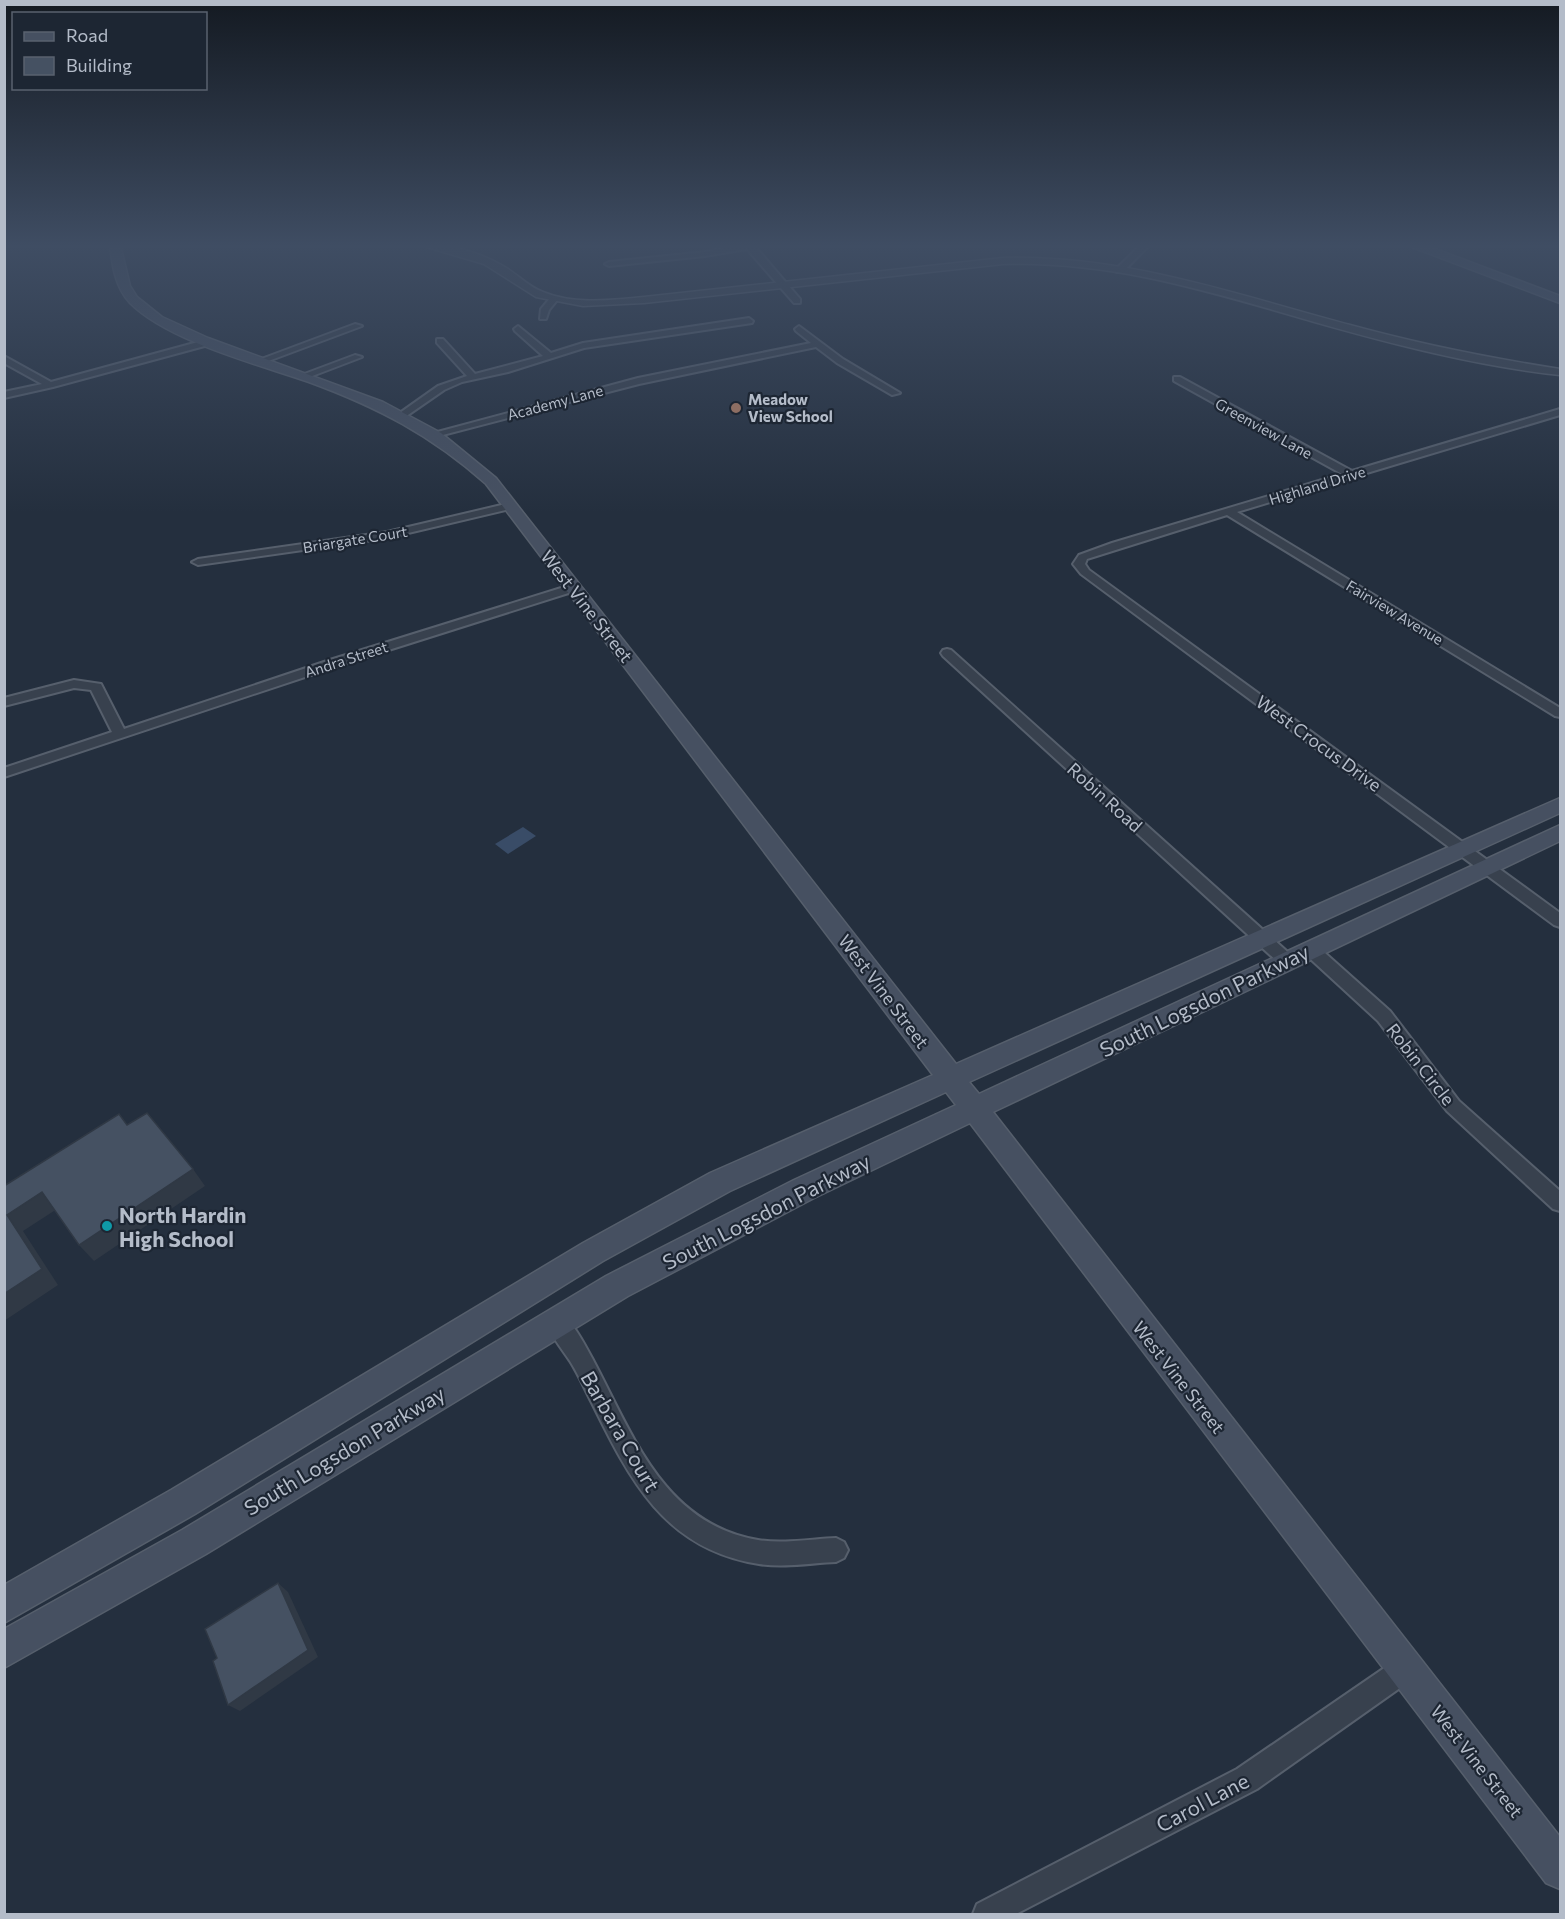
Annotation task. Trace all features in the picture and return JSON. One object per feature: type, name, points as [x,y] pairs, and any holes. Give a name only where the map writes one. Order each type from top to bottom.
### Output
[{"type":"main road","name":"West Vine Street","points":[[191,334],[402,415],[435,434],[472,462],[491,481],[1560,1869]]},
{"type":"main road","name":"South Logsdon Parkway","points":[[4,1650],[194,1542],[617,1286],[794,1195],[1298,955],[1475,858],[1560,805]]},
{"type":"main road","name":"South Logsdon Parkway","points":[[4,1605],[183,1502],[593,1252],[720,1182],[1264,940],[1475,858],[1560,832]]},
{"type":"street","points":[[260,361],[337,334]]},
{"type":"street","points":[[523,334],[550,356]]},
{"type":"street","points":[[402,415],[441,388],[473,377],[583,346],[666,334]]},
{"type":"street","points":[[804,334],[840,361],[895,393]]},
{"type":"street","points":[[1373,334],[1449,354],[1560,372]]},
{"type":"street","points":[[440,341],[473,377]]},
{"type":"street","points":[[4,395],[50,385],[209,342]]},
{"type":"street","name":"Academy Lane","points":[[435,434],[638,381],[817,344]]},
{"type":"street","points":[[304,376],[358,357]]},
{"type":"street","points":[[4,359],[50,385]]},
{"type":"street","name":"Greenview Lane","points":[[1177,379],[1352,476]]},
{"type":"street","name":"Highland Drive","points":[[1079,564],[1083,557],[1560,412]]},
{"type":"street","name":"Briargate Court","points":[[198,562],[387,535],[510,506]]},
{"type":"street","name":"Fairview Avenue","points":[[1230,512],[1560,713]]},
{"type":"street","name":"West Crocus Drive","points":[[1079,564],[1085,572],[1560,921]]},
{"type":"street","name":"Andra Street","points":[[4,773],[344,659],[574,588]]},
{"type":"street","name":"Robin Road","points":[[947,653],[1264,940],[1298,955]]},
{"type":"street","points":[[4,702],[74,684],[96,687],[120,735]]},
{"type":"street","name":"Robin Circle","points":[[1298,955],[1372,1004],[1393,1028],[1437,1089],[1453,1106],[1560,1203]]},
{"type":"street","name":"Barbara Court","points":[[556,1322],[578,1355],[651,1490],[673,1514],[698,1533],[728,1545],[759,1552],[836,1550]]},
{"type":"street","name":"Carol Lane","points":[[987,1914],[1247,1779],[1405,1669]]},
{"type":"water","points":[[523,827],[536,836],[508,854],[495,844]]},
{"type":"building","name":"North Hardin High School","points":[[147,1113],[193,1169],[79,1245],[42,1192],[7,1215],[42,1269],[4,1294],[4,1186],[119,1114],[127,1125]]},
{"type":"building","points":[[278,1583],[308,1650],[228,1705],[213,1661],[217,1658],[205,1629]]},
{"type":"place","name":"Meadow View School","points":[[736,408]]},
{"type":"place","name":"North Hardin High School","points":[[107,1226]]}]
